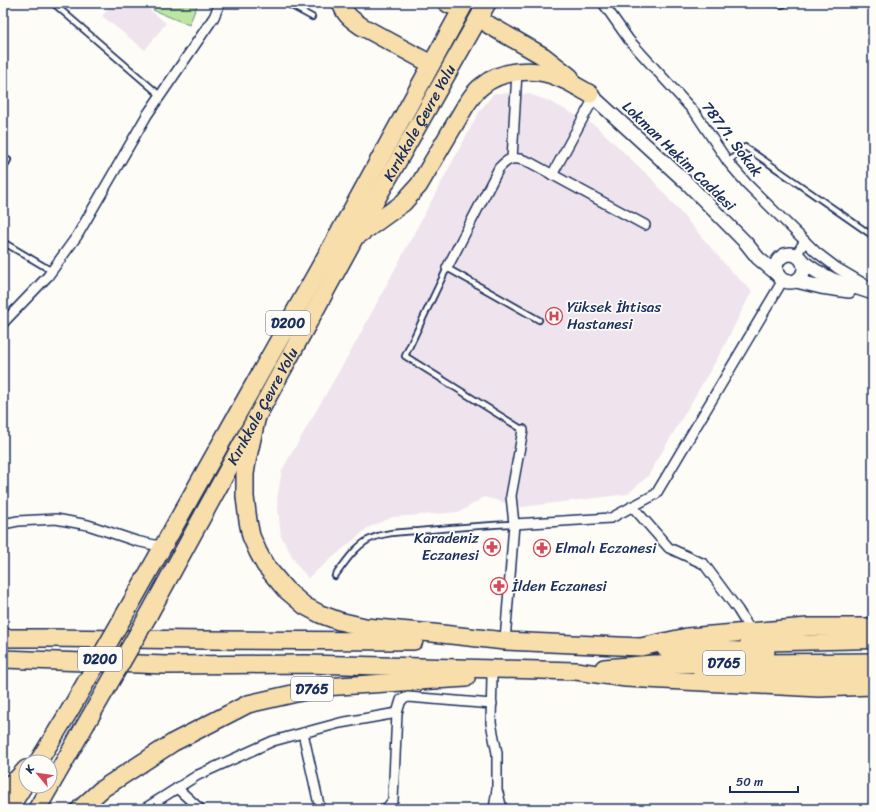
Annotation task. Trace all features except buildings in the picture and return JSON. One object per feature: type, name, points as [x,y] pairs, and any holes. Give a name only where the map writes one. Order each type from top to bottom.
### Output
[{"type":"highway","points":[[341,3],[344,11],[352,20],[431,64]]},
{"type":"highway","name":"Kırıkkale Çevre Yolu","points":[[37,809],[148,616],[355,237],[487,3]]},
{"type":"highway","name":"Kırıkkale Çevre Yolu","points":[[43,754],[130,608],[343,226],[431,64],[454,4]]},
{"type":"highway","points":[[490,25],[554,63],[592,96]]},
{"type":"highway","points":[[517,41],[521,59],[517,72]]},
{"type":"highway","points":[[355,237],[403,203],[420,184],[466,105],[481,86],[491,79],[528,70],[543,72],[557,76],[592,96]]},
{"type":"highway","points":[[257,416],[245,474],[245,496],[248,520],[251,536],[258,552],[265,565],[285,589],[305,606],[320,614],[339,621],[365,627],[433,633],[505,642]]},
{"type":"highway","points":[[3,638],[505,642],[641,648],[687,637],[751,631],[808,627],[873,627]]},
{"type":"highway","name":"D765","points":[[641,648],[792,653],[873,651]]},
{"type":"highway","points":[[3,659],[166,665],[306,664],[576,671],[626,678],[819,688],[873,686]]},
{"type":"highway","name":"D765","points":[[80,809],[102,789],[174,742],[248,704],[323,687],[576,671],[652,664],[873,662]]},
{"type":"highway","points":[[40,754],[48,745]]},
{"type":"highway","points":[[3,789],[18,778]]},
{"type":"highway","points":[[9,809],[18,794]]},
{"type":"main road","points":[[641,648],[873,641]]},
{"type":"main road","points":[[626,678],[674,674],[873,674]]},
{"type":"street","points":[[3,323],[48,276],[77,236],[147,115],[214,17],[220,3]]},
{"type":"street","name":"787/1. Sokak","points":[[603,3],[629,40],[696,114],[728,162],[747,184],[816,252],[872,291]]},
{"type":"street","points":[[512,159],[517,72]]},
{"type":"street","points":[[552,175],[592,96]]},
{"type":"street","name":"Lokman Hekim Caddesi","points":[[592,96],[687,183],[746,243]]},
{"type":"street","points":[[447,268],[499,168],[507,161],[512,159],[521,159],[531,163],[645,225]]},
{"type":"street","points":[[796,281],[803,274],[804,269],[800,259],[805,241]]},
{"type":"street","points":[[746,243],[768,255],[780,258]]},
{"type":"street","points":[[746,243],[758,258],[787,282],[796,281],[846,291],[872,291]]},
{"type":"street","points":[[780,277],[776,270],[776,266],[780,258],[789,254],[800,259],[816,271],[833,280],[872,291]]},
{"type":"street","points":[[514,524],[611,518],[656,494],[780,277]]},
{"type":"street","points":[[505,642],[514,524],[511,496],[523,430]]},
{"type":"street","points":[[632,506],[670,548],[704,564],[738,610],[751,631]]},
{"type":"street","points":[[3,524],[18,521],[56,519],[88,525],[136,541],[164,547]]},
{"type":"street","points":[[492,676],[491,723],[497,753],[497,790],[494,809]]},
{"type":"street","points":[[383,809],[387,808],[393,800],[397,713],[401,700],[408,697],[492,704]]},
{"type":"street","points":[[144,809],[198,774],[273,741],[340,723],[397,713]]},
{"type":"street","points":[[303,733],[320,809]]},
{"type":"street","points":[[177,788],[200,809]]},
{"type":"street","points":[[497,790],[502,809]]},
{"type":"lane","points":[[53,3],[160,96]]},
{"type":"lane","points":[[286,3],[312,17]]},
{"type":"lane","points":[[728,162],[745,147],[873,236]]},
{"type":"lane","points":[[3,169],[8,160]]},
{"type":"lane","points":[[3,242],[52,271]]},
{"type":"lane","points":[[523,430],[405,356],[447,268],[540,320]]},
{"type":"lane","points":[[335,576],[355,551],[367,541],[377,536],[392,533],[479,525],[514,524]]},
{"type":"shaded area","points":[[113,3],[141,3],[166,23],[145,50],[102,16]]},
{"type":"shaded area","name":"Yüksek İhtisas Hastanesi","points":[[494,93],[529,94],[549,101],[596,126],[650,177],[731,271],[752,291],[721,352],[648,476],[628,494],[522,507],[484,497],[460,512],[393,517],[369,527],[308,578],[297,565],[281,536],[277,499],[282,470],[356,342],[479,112]]},
{"type":"green space","points":[[156,3],[198,3],[189,25],[153,10]]},
{"type":"place","name":"Yüksek İhtisas Hastanesi","points":[[554,316]]},
{"type":"place","name":"Karadeniz Eczanesi","points":[[492,547]]},
{"type":"place","name":"Elmalı Eczanesi","points":[[542,548]]},
{"type":"place","name":"İlden Eczanesi","points":[[499,586]]}]
